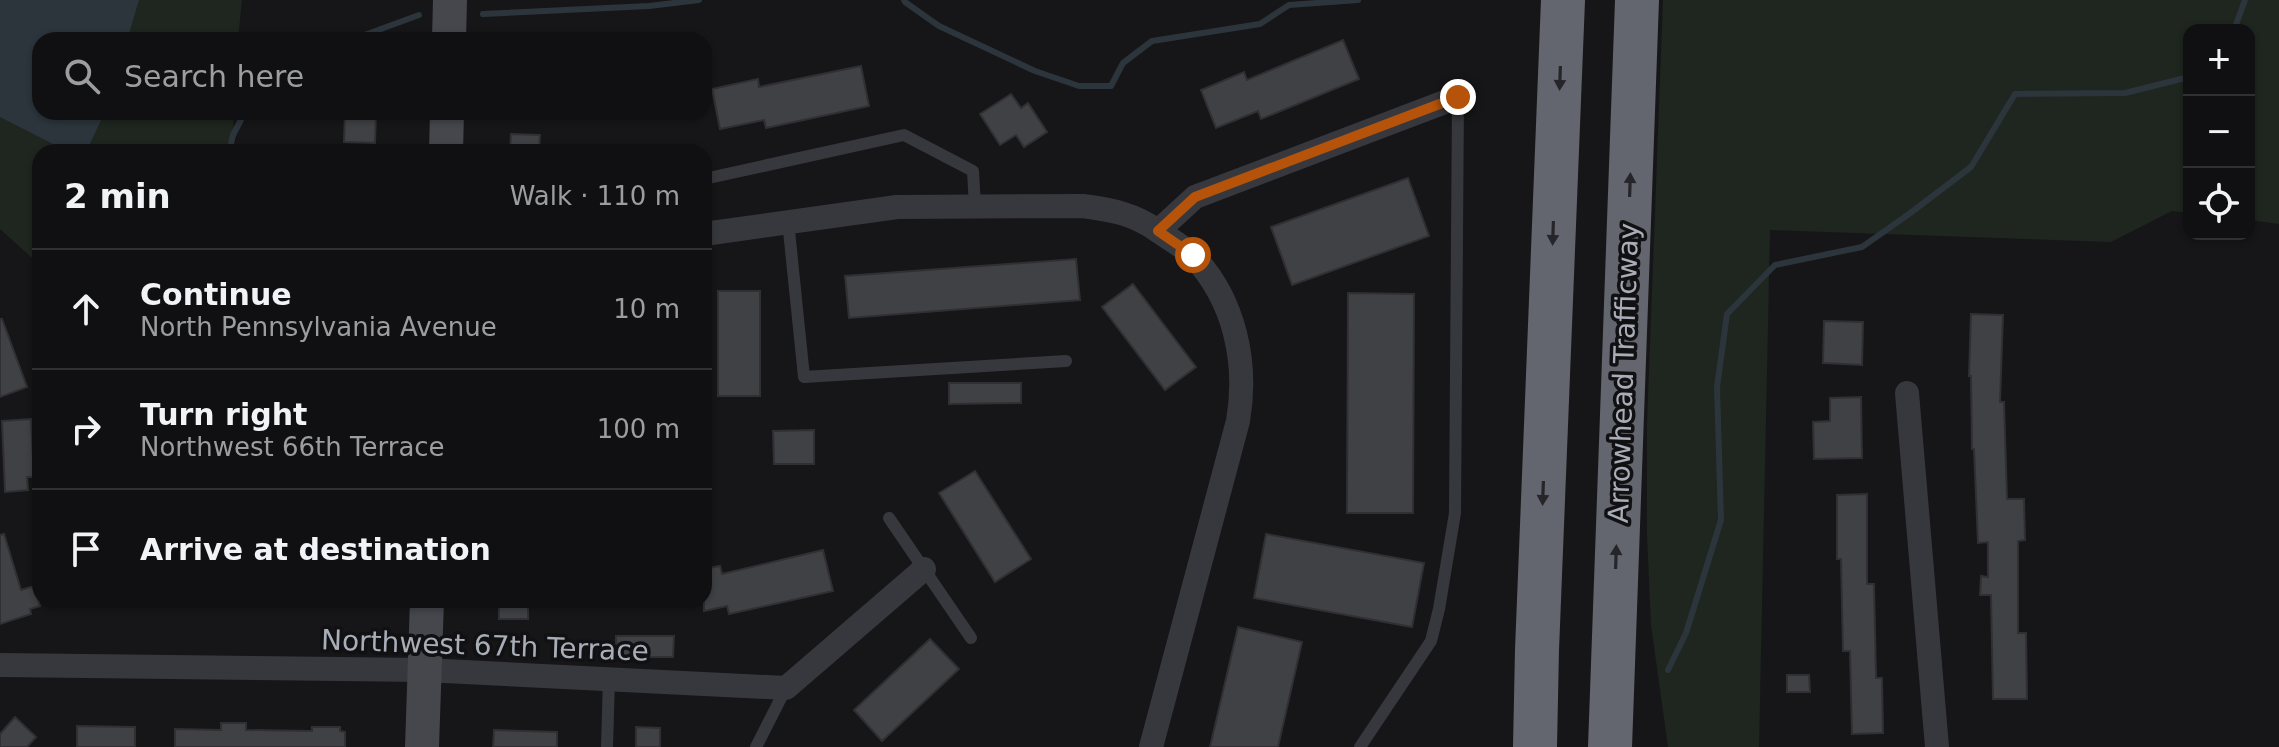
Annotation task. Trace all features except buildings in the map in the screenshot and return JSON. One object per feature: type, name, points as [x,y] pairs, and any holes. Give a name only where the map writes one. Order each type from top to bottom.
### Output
[{"type":"highway","points":[[1535,747],[1563,0]]},
{"type":"highway","name":"Arrowhead Trafficway","points":[[1610,747],[1637,0]]},
{"type":"highway","points":[[1614,605],[1639,747]]},
{"type":"highway","points":[[1503,747],[1537,650]]},
{"type":"street","points":[[449,32],[450,0]]},
{"type":"street","points":[[1158,231],[1195,197],[1458,97]]},
{"type":"street","points":[[446,144],[447,120]]},
{"type":"street","points":[[712,233],[897,207],[1083,206],[1114,210],[1142,220],[1193,255],[1221,295],[1233,325],[1242,373],[1238,421],[1151,747]]},
{"type":"street","points":[[1907,393],[1937,747]]},
{"type":"street","points":[[786,688],[924,569]]},
{"type":"street","points":[[422,747],[427,608]]},
{"type":"street","name":"Northwest 67th Terrace","points":[[0,665],[424,670],[786,688]]},
{"type":"lane","points":[[1360,747],[1431,641],[1455,513],[1458,97]]},
{"type":"lane","points":[[712,177],[904,135],[973,171],[975,207]]},
{"type":"lane","points":[[788,221],[804,377],[1066,361]]},
{"type":"lane","points":[[889,518],[971,638]]},
{"type":"lane","points":[[607,747],[609,678]]},
{"type":"lane","points":[[756,747],[786,688]]},
{"type":"shaded area","points":[[0,0],[242,0],[239,32],[32,32],[32,120],[234,120],[232,144],[32,144],[32,258],[0,229]]},
{"type":"shaded area","points":[[0,0],[139,0],[129,32],[32,32],[32,120],[101,120],[90,144],[52,144],[0,117]]},
{"type":"shaded area","points":[[1663,0],[2279,0],[2279,224],[2255,221],[2255,24],[2183,24],[2183,212],[2172,211],[2111,242],[1770,230],[1759,747],[1668,747],[1651,625],[1647,424]]},
{"type":"waterway","points":[[483,14],[649,6],[699,0]]},
{"type":"waterway","points":[[904,0],[939,26],[1035,71],[1079,86],[1111,86],[1123,63],[1152,41],[1260,24],[1289,5],[1358,0]]},
{"type":"waterway","points":[[2236,24],[2245,0]]},
{"type":"waterway","points":[[373,32],[419,15]]},
{"type":"waterway","points":[[1668,670],[1686,633],[1721,520],[1717,387],[1727,314],[1775,265],[1862,247],[1971,167],[2015,94],[2125,93],[2183,78]]},
{"type":"waterway","points":[[231,144],[241,120]]},
{"type":"route","points":[[1193,255],[1158,231],[1195,197],[1458,97]]}]
